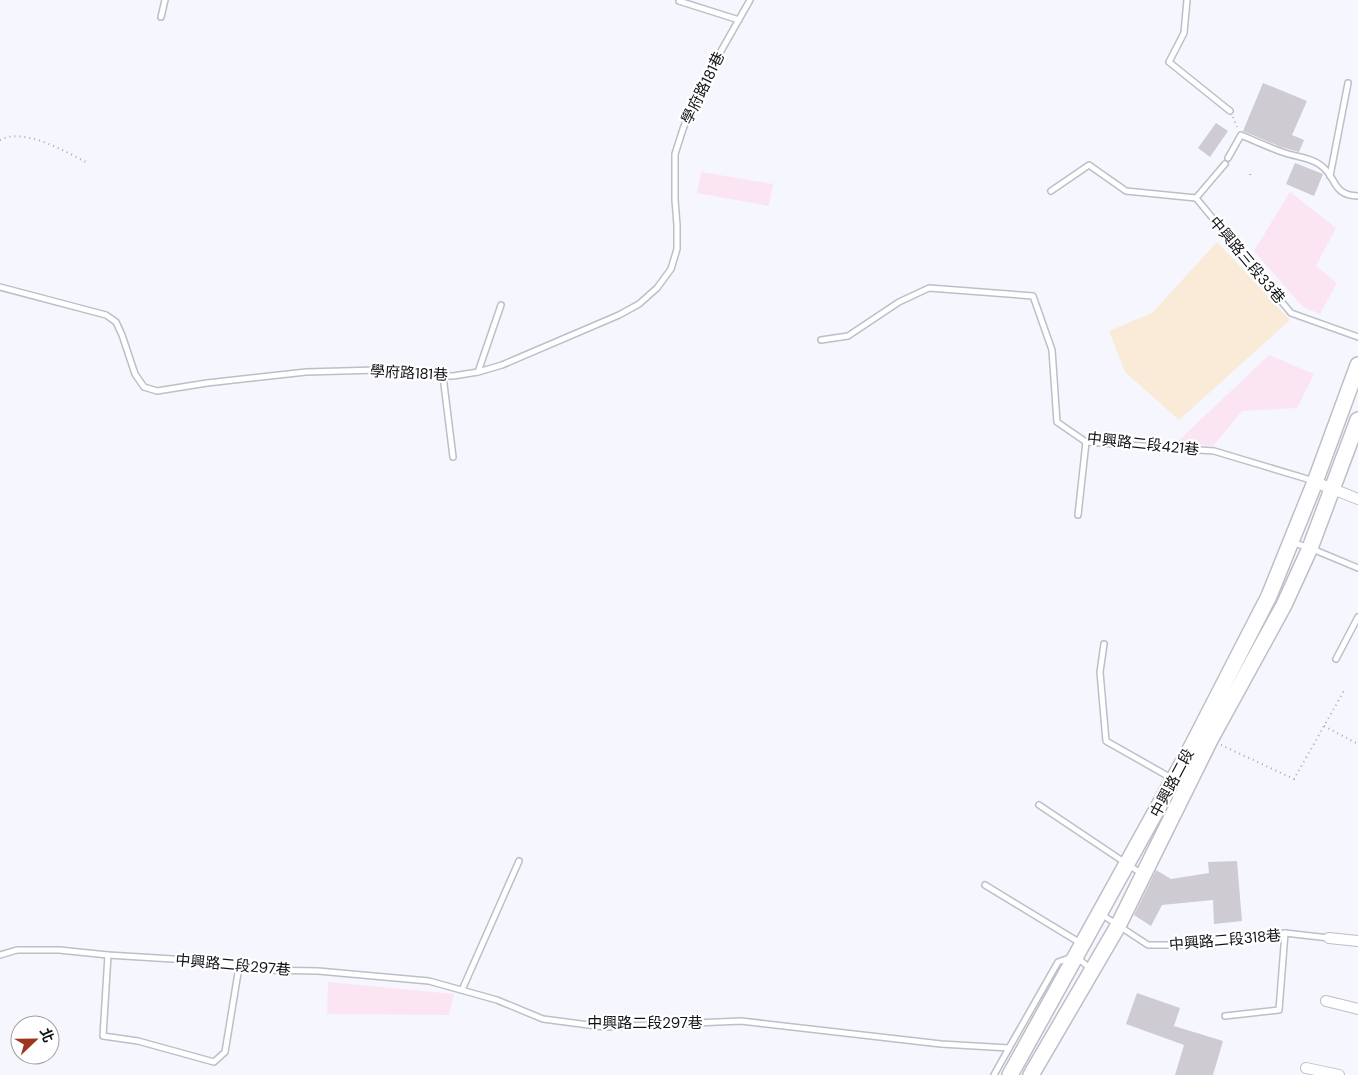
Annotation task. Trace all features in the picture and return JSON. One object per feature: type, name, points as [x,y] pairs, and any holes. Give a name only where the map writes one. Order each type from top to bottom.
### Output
[{"type":"main road","name":"中興路二段","points":[[1019,1072],[1092,969],[1118,926],[1270,596],[1358,365]]},
{"type":"main road","name":"中興路二段","points":[[1019,1072],[1079,950],[1173,780],[1204,736],[1284,605],[1310,548],[1358,420]]},
{"type":"street","points":[[1315,482],[1358,499]]},
{"type":"street","name":"中興路二段318巷","points":[[1329,938],[1358,942]]},
{"type":"street","points":[[1326,1002],[1358,1009]]},
{"type":"street","points":[[1306,1068],[1339,1075]]},
{"type":"lane","points":[[161,17],[165,0]]},
{"type":"lane","points":[[678,0],[739,20]]},
{"type":"lane","name":"學府路181巷","points":[[0,287],[106,315],[116,322],[136,374],[144,387],[156,391],[207,382],[306,372],[378,370],[453,376],[478,372],[509,362],[619,315],[639,304],[662,282],[671,269],[677,249],[675,154],[696,95],[750,0]]},
{"type":"lane","points":[[1187,0],[1184,33],[1169,62],[1230,111]]},
{"type":"lane","points":[[1330,177],[1348,83]]},
{"type":"lane","points":[[1051,191],[1089,165],[1126,191],[1196,198],[1227,161],[1241,135],[1285,153],[1308,159],[1324,168],[1336,187],[1350,196],[1358,196]]},
{"type":"lane","name":"中興路三段33巷","points":[[1196,198],[1291,313],[1358,337]]},
{"type":"lane","name":"中興路二段421巷","points":[[821,340],[848,336],[899,302],[929,288],[1033,296],[1052,350],[1057,422],[1086,442],[1214,451],[1315,482]]},
{"type":"lane","points":[[478,372],[501,305]]},
{"type":"lane","points":[[443,376],[453,457]]},
{"type":"lane","points":[[1078,515],[1086,442]]},
{"type":"lane","points":[[1291,542],[1358,568]]},
{"type":"lane","points":[[1336,659],[1357,621]]},
{"type":"lane","points":[[1104,644],[1100,672],[1106,741],[1173,780]]},
{"type":"lane","points":[[1039,805],[1142,874]]},
{"type":"lane","points":[[462,990],[519,861]]},
{"type":"lane","points":[[985,885],[1079,950],[1092,969]]},
{"type":"lane","name":"中興路二段318巷","points":[[1100,914],[1148,945],[1185,946],[1285,934],[1329,938]]},
{"type":"lane","points":[[1225,1016],[1279,1010],[1285,934]]},
{"type":"lane","name":"中興路二段297巷","points":[[0,956],[17,950],[59,950],[205,961],[260,970],[318,970],[429,981],[496,1000],[543,1019],[604,1027],[741,1022],[941,1044],[1009,1048]]},
{"type":"lane","points":[[994,1075],[1058,962],[1079,950]]},
{"type":"lane","points":[[108,955],[103,1036],[138,1041],[214,1062],[225,1052],[239,967]]},
{"type":"path","points":[[1230,111],[1241,135]]},
{"type":"path","points":[[0,140],[6,137],[24,136],[59,149],[86,162]]},
{"type":"path","points":[[1250,175],[1252,170]]},
{"type":"path","points":[[1204,736],[1294,779],[1345,689]]},
{"type":"path","points":[[1324,726],[1356,743]]},
{"type":"shaded area","points":[[701,172],[773,184],[769,206],[697,193]]},
{"type":"shaded area","points":[[1290,192],[1336,228],[1316,266],[1337,283],[1320,314],[1303,307],[1254,251]]},
{"type":"shaded area","points":[[1217,242],[1290,320],[1179,420],[1125,372],[1109,331],[1152,313]]},
{"type":"shaded area","points":[[1269,355],[1314,374],[1297,408],[1242,411],[1213,446],[1176,443]]},
{"type":"shaded area","points":[[328,982],[454,994],[449,1015],[327,1014]]},
{"type":"building","points":[[1263,83],[1307,101],[1292,135],[1304,140],[1299,152],[1281,147],[1243,131]]},
{"type":"building","points":[[1216,123],[1228,131],[1210,157],[1198,148]]},
{"type":"building","points":[[1295,163],[1323,174],[1314,196],[1286,184]]},
{"type":"building","points":[[1237,861],[1242,921],[1214,924],[1213,900],[1162,905],[1151,926],[1134,915],[1156,870],[1171,879],[1209,873],[1208,862]]},
{"type":"building","points":[[1137,993],[1180,1008],[1174,1026],[1223,1041],[1213,1075],[1175,1075],[1184,1045],[1126,1024]]}]
